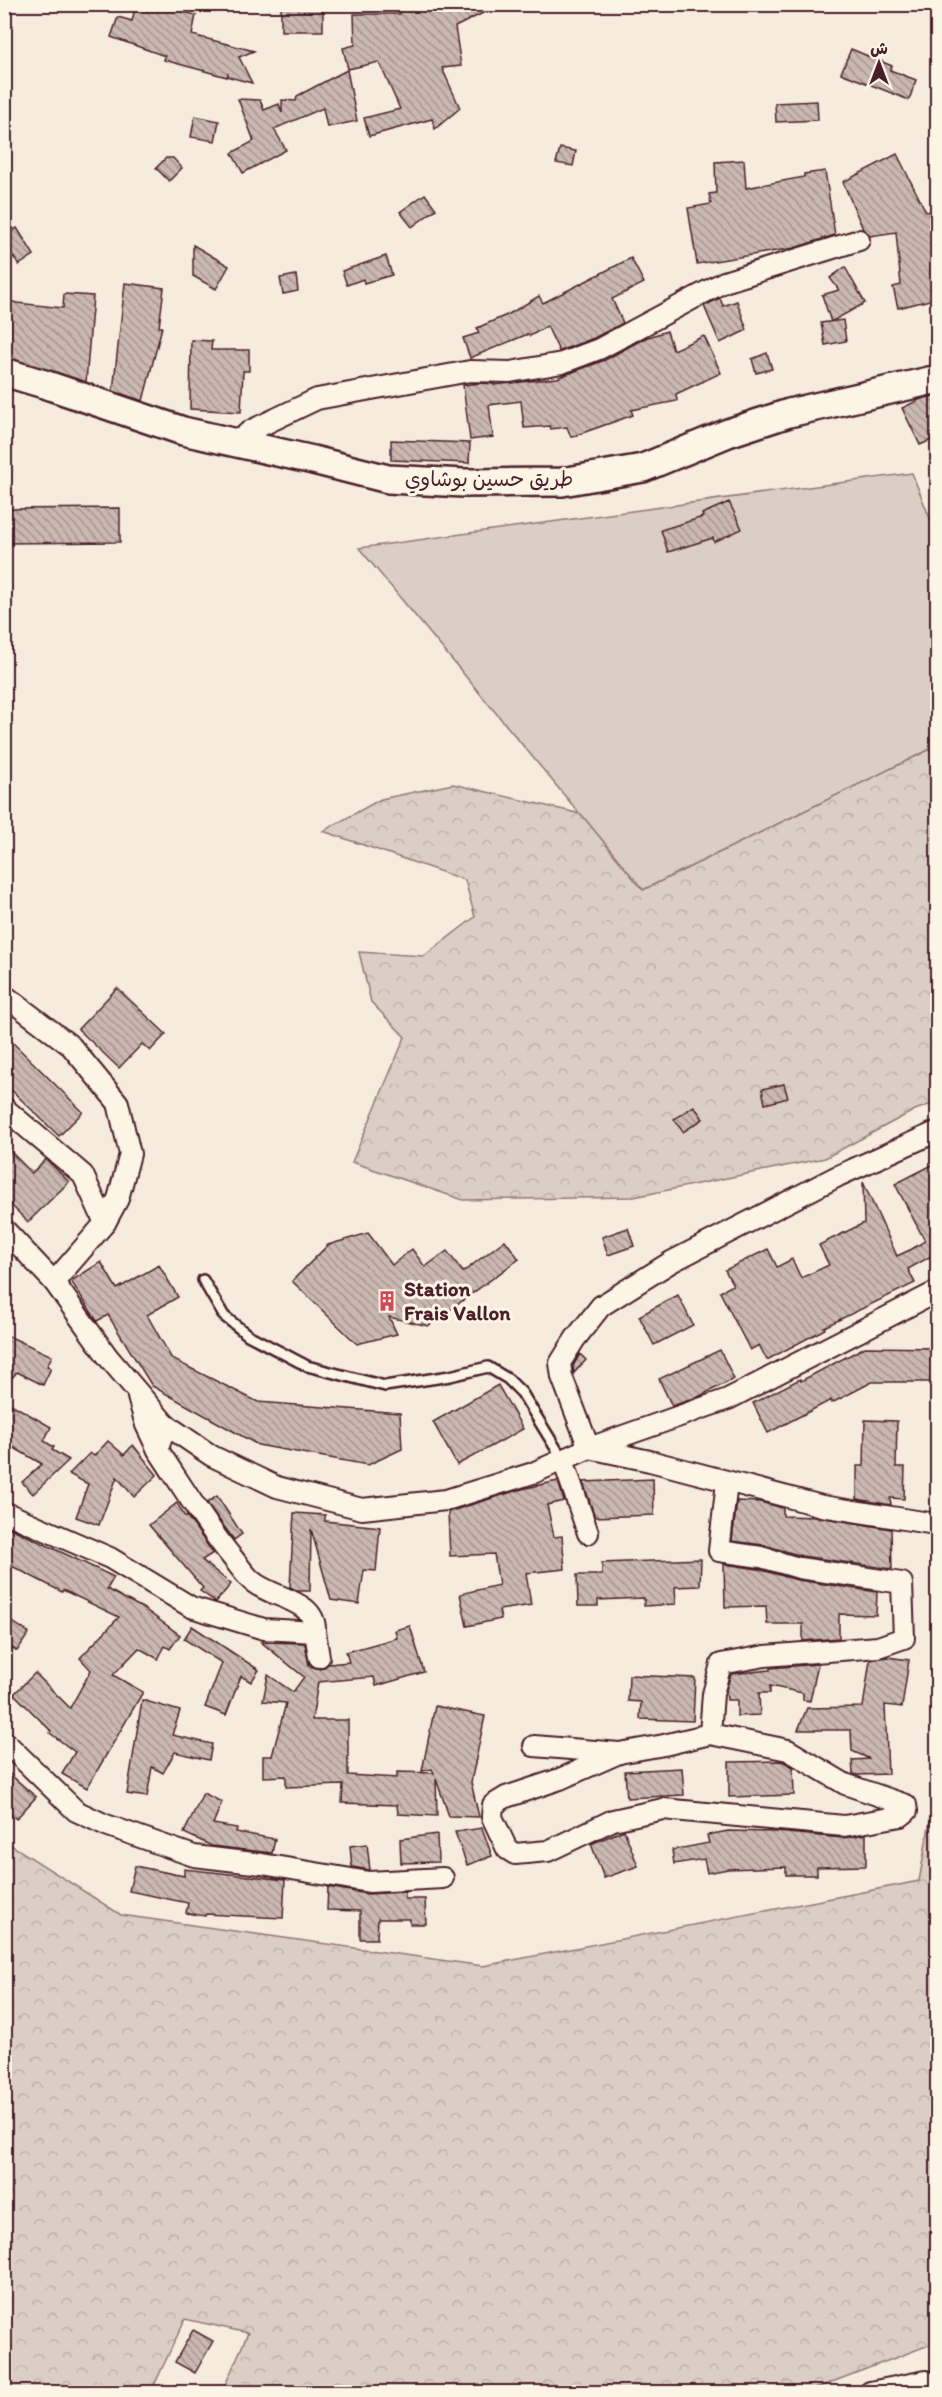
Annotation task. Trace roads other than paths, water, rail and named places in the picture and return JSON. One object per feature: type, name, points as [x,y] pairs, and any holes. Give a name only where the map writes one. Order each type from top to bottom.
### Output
[{"type":"street","points":[[235,444],[250,431],[317,399],[470,371],[510,372],[562,363],[599,349],[724,282],[860,240]]},
{"type":"street","name":"طريق حسين بوشاوي","points":[[4,372],[183,431],[235,444],[388,479],[464,483],[562,482],[643,468],[789,413],[938,379]]},
{"type":"street","points":[[4,995],[71,1046],[118,1103],[130,1154],[118,1198],[105,1223],[54,1282]]},
{"type":"street","points":[[4,1108],[83,1175],[105,1223]]},
{"type":"street","points":[[589,1448],[562,1377],[560,1363],[575,1339],[601,1306],[671,1262],[838,1176],[938,1131]]},
{"type":"street","points":[[4,1229],[54,1282],[137,1393],[165,1424],[212,1456],[277,1487],[362,1509],[446,1500],[533,1473],[589,1448],[728,1399],[938,1291]]},
{"type":"street","points":[[137,1393],[146,1425],[158,1450],[220,1542],[250,1580],[268,1593],[305,1606],[315,1622],[319,1657]]},
{"type":"street","points":[[158,1450],[165,1424]]},
{"type":"street","points":[[589,1448],[650,1461],[822,1506],[935,1524]]},
{"type":"street","points":[[563,1460],[588,1533]]},
{"type":"street","points":[[710,1734],[712,1694],[721,1665],[765,1656],[878,1647],[904,1638],[902,1583],[799,1569],[761,1557],[719,1551],[727,1482]]},
{"type":"street","points":[[4,1512],[110,1558],[191,1607],[264,1629],[315,1632]]},
{"type":"street","points":[[710,1734],[788,1750],[845,1784],[906,1805],[907,1811],[901,1816],[844,1826],[663,1809],[614,1820],[548,1851],[515,1854],[507,1849],[492,1817],[493,1805],[506,1797],[560,1779],[619,1753],[710,1734]]},
{"type":"street","points":[[4,1741],[76,1811],[106,1825],[194,1856],[262,1864],[369,1882],[443,1878]]},
{"type":"street","points":[[534,1746],[619,1753]]},
{"type":"street","points":[[870,2392],[926,2381]]},
{"type":"lane","points":[[203,1280],[224,1316],[248,1335],[308,1366],[385,1386],[450,1376],[488,1367],[508,1379],[522,1393],[563,1460]]},
{"type":"place","name":"Station Frais Vallon","points":[[387,1301]]}]
